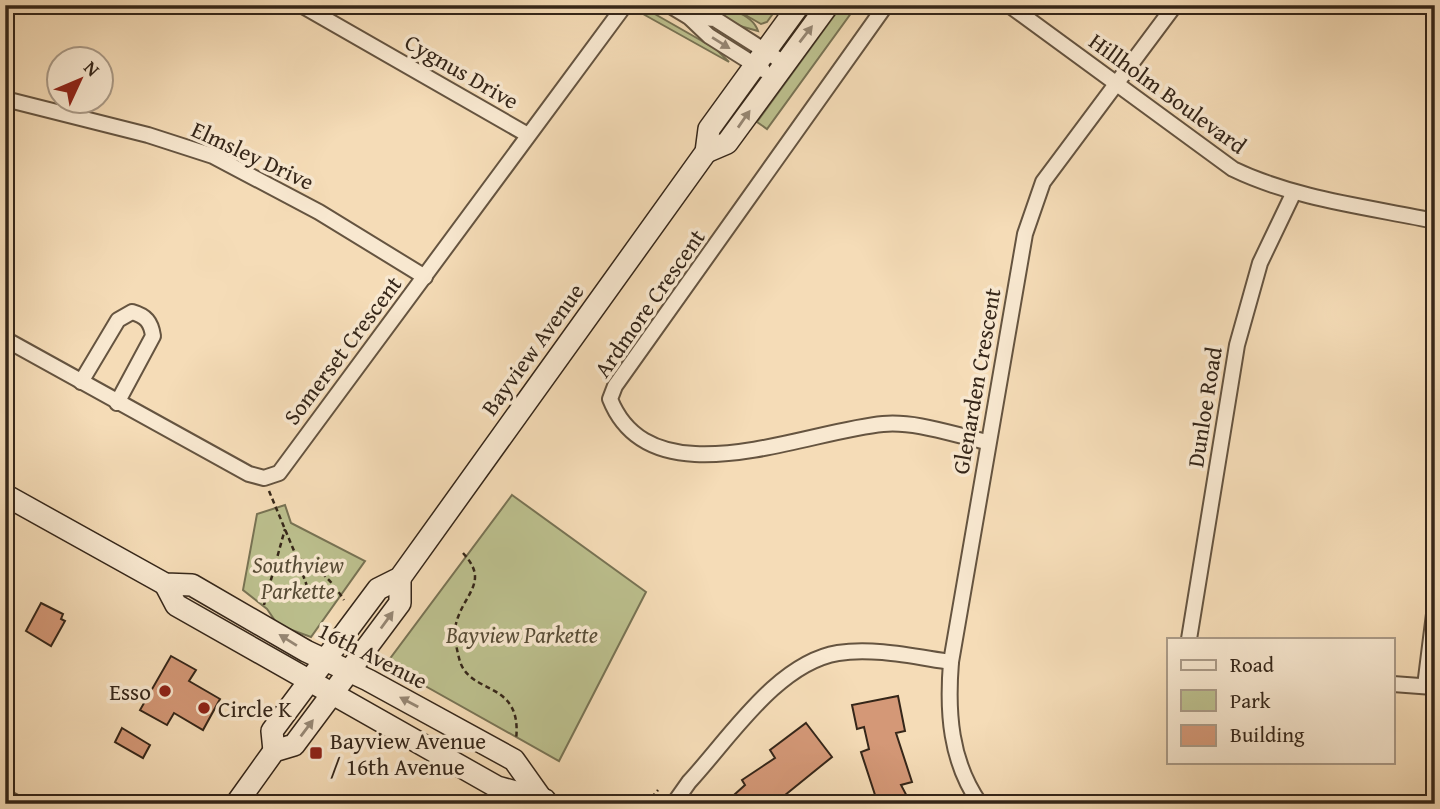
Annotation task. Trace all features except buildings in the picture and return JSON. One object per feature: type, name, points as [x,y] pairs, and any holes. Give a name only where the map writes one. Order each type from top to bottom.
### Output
[{"type":"main road","name":"Bayview Avenue","points":[[274,751],[272,731],[308,682],[378,589],[400,578],[706,152],[727,143],[799,5]]},
{"type":"main road","name":"Bayview Avenue","points":[[770,64],[828,5]]},
{"type":"main road","name":"16th Avenue","points":[[5,495],[165,584],[192,585],[324,661],[368,680],[514,760],[546,801]]},
{"type":"main road","name":"Bayview Avenue","points":[[236,804],[274,751],[294,745],[400,603],[400,578]]},
{"type":"main road","name":"16th Avenue","points":[[165,584],[176,605],[308,682],[497,787],[546,801]]},
{"type":"street","name":"Cygnus Drive","points":[[301,5],[528,135]]},
{"type":"street","name":"Somerset Crescent","points":[[264,478],[279,472],[290,460],[625,5]]},
{"type":"street","points":[[669,5],[689,17],[715,19],[770,64]]},
{"type":"street","name":"Ardmore Crescent","points":[[886,5],[615,386],[610,399],[617,415],[632,432],[666,450],[697,456],[728,455],[822,433],[885,424],[908,425],[987,442]]},
{"type":"street","name":"Hillholm Boulevard","points":[[1009,5],[1233,169],[1294,192],[1435,221]]},
{"type":"street","name":"Glenarden Crescent","points":[[980,804],[963,776],[949,721],[951,662],[1025,234],[1043,182],[1118,85],[1175,5]]},
{"type":"street","name":"Elmsley Drive","points":[[5,99],[148,135],[214,156],[319,212],[425,277]]},
{"type":"street","name":"Dunloe Road","points":[[1189,638],[1237,345],[1260,263],[1294,192]]},
{"type":"street","points":[[81,382],[118,320],[132,312],[142,315],[151,325],[153,336],[117,403]]},
{"type":"street","points":[[5,339],[249,474],[264,478]]},
{"type":"street","points":[[1394,684],[1430,687],[1435,606]]},
{"type":"street","points":[[677,804],[677,799],[689,782],[777,683],[796,669],[838,653],[869,653],[951,662]]},
{"type":"street","points":[[5,797],[18,804]]},
{"type":"path","points":[[264,478],[308,589]]},
{"type":"path","points":[[264,605],[285,529]]},
{"type":"path","points":[[463,553],[474,565],[475,581],[457,621],[455,639],[460,663],[476,679],[509,701],[516,711],[516,740]]},
{"type":"path","points":[[297,558],[311,564],[332,580],[344,600]]},
{"type":"path","points":[[646,804],[658,790]]},
{"type":"green space","points":[[702,5],[726,8],[742,14],[755,24],[758,31],[740,26]]},
{"type":"green space","points":[[728,5],[779,5],[767,22],[761,24]]},
{"type":"green space","points":[[842,5],[857,5],[767,129],[757,122]]},
{"type":"green space","points":[[646,9],[716,49],[729,62],[643,14]]},
{"type":"green space","name":"Bayview Parkette","points":[[512,495],[646,592],[559,761],[386,664]]},
{"type":"green space","name":"Southview Parkette","points":[[285,505],[291,523],[365,561],[311,637],[278,625],[267,609],[243,590],[257,514]]},
{"type":"place","name":"Esso","points":[[165,691]]},
{"type":"place","name":"Circle K","points":[[204,708]]},
{"type":"place","name":"Bayview Avenue / 16th Avenue","points":[[316,753]]}]
